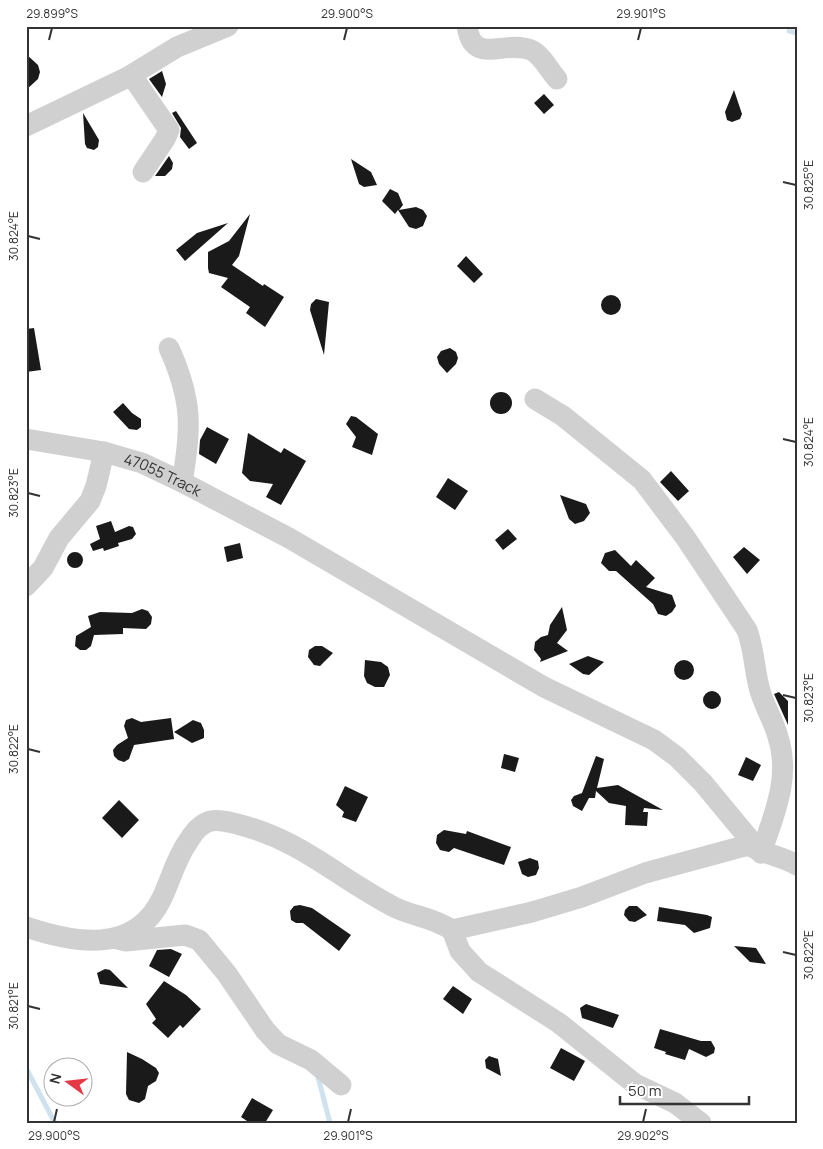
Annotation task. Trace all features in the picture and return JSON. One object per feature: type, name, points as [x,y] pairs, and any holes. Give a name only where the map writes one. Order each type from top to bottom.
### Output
[{"type":"street","points":[[26,126],[132,76],[177,47],[228,26]]},
{"type":"street","points":[[467,26],[469,40],[473,45],[486,49],[518,47],[533,51],[557,79]]},
{"type":"street","points":[[132,76],[168,130],[166,139],[143,172]]},
{"type":"street","points":[[169,348],[186,393],[188,448],[182,482]]},
{"type":"street","points":[[534,399],[563,416],[642,480],[685,537],[746,630],[752,643],[761,693],[778,736],[784,764],[775,813],[761,853]]},
{"type":"street","name":"47055 Track","points":[[26,439],[104,452],[142,463],[182,482],[289,538],[544,687],[654,740],[678,757],[703,783],[761,853]]},
{"type":"street","points":[[26,586],[43,568],[60,538],[90,501],[96,486],[104,452]]},
{"type":"street","points":[[118,939],[144,922],[156,909],[176,860],[187,842],[203,824],[212,820],[252,828],[278,837],[325,862],[398,908],[437,920],[452,930],[456,944],[479,972],[559,1023],[634,1084],[675,1103],[701,1123]]},
{"type":"street","points":[[452,930],[532,912],[582,897],[645,873],[748,845],[761,853],[785,858],[797,865]]},
{"type":"street","points":[[26,927],[99,942],[185,935],[199,940],[227,974],[265,1030],[278,1044],[311,1060],[341,1085]]},
{"type":"building","points":[[26,54],[38,65],[40,72],[38,79],[26,90]]},
{"type":"building","points":[[162,71],[166,84],[162,97],[149,79]]},
{"type":"building","points":[[734,90],[742,114],[740,119],[732,122],[727,120],[725,112]]},
{"type":"building","points":[[544,94],[554,105],[544,114],[534,103]]},
{"type":"building","points":[[176,111],[197,143],[189,149],[180,137],[181,128],[172,113]]},
{"type":"building","points":[[83,113],[99,140],[98,147],[94,150],[87,148],[85,144]]},
{"type":"building","points":[[169,156],[173,163],[172,169],[165,176],[155,176]]},
{"type":"building","points":[[351,159],[371,172],[377,185],[364,187],[359,184]]},
{"type":"building","points":[[390,189],[398,193],[403,205],[399,210],[416,207],[423,210],[427,216],[423,226],[416,229],[409,227],[398,210],[395,214],[382,201]]},
{"type":"building","points":[[250,214],[239,256],[232,265],[263,286],[264,284],[284,297],[265,327],[246,313],[250,307],[221,287],[228,278],[209,273],[208,268],[208,252],[229,241]]},
{"type":"building","points":[[228,223],[185,261],[176,250],[197,233]]},
{"type":"building","points":[[466,256],[483,274],[474,283],[457,266]]},
{"type":"building","points":[[611,295],[618,298],[621,305],[618,312],[611,315],[604,312],[601,305],[604,298]]},
{"type":"building","points":[[316,299],[329,302],[324,355],[310,310],[311,304]]},
{"type":"building","points":[[34,328],[41,370],[26,372],[26,329]]},
{"type":"building","points":[[450,348],[456,352],[458,358],[456,364],[447,373],[439,364],[437,357],[441,351]]},
{"type":"building","points":[[501,392],[511,399],[512,403],[505,413],[501,414],[491,407],[490,403],[497,393]]},
{"type":"building","points":[[123,403],[141,419],[141,427],[137,430],[129,429],[113,412]]},
{"type":"building","points":[[351,416],[356,417],[378,434],[372,455],[352,447],[356,437],[346,424]]},
{"type":"building","points":[[207,427],[229,439],[216,464],[199,454],[200,440]]},
{"type":"building","points":[[248,433],[281,453],[284,448],[306,461],[281,505],[266,497],[273,484],[250,481],[242,473]]},
{"type":"building","points":[[671,471],[689,491],[678,501],[660,482]]},
{"type":"building","points":[[448,478],[468,491],[455,510],[436,497]]},
{"type":"building","points":[[560,495],[586,504],[590,513],[584,521],[575,524],[569,519]]},
{"type":"building","points":[[111,521],[115,532],[129,526],[133,527],[136,534],[132,539],[118,543],[119,546],[104,551],[103,548],[93,551],[90,544],[100,539],[96,526]]},
{"type":"building","points":[[508,529],[517,539],[503,550],[495,540]]},
{"type":"building","points":[[240,543],[243,558],[227,562],[224,547]]},
{"type":"building","points":[[744,547],[760,560],[747,574],[733,557]]},
{"type":"building","points":[[615,550],[631,566],[636,560],[655,578],[646,587],[672,595],[676,606],[672,612],[666,616],[658,614],[653,604],[616,571],[609,571],[601,563],[605,553]]},
{"type":"building","points":[[75,552],[83,560],[75,568],[67,560]]},
{"type":"building","points":[[562,607],[567,630],[557,643],[568,651],[540,662],[541,659],[534,650],[535,642],[541,637],[548,635],[550,625]]},
{"type":"building","points":[[142,609],[148,611],[152,617],[151,624],[146,629],[123,628],[123,634],[94,635],[91,646],[86,650],[80,650],[75,646],[76,636],[91,627],[88,616],[100,612],[132,613]]},
{"type":"building","points":[[315,646],[322,646],[333,653],[320,666],[314,665],[308,657],[309,650]]},
{"type":"building","points":[[588,656],[604,662],[589,675],[583,674],[569,664]]},
{"type":"building","points":[[365,660],[381,662],[388,667],[390,675],[384,687],[375,687],[367,683],[364,676]]},
{"type":"building","points":[[684,660],[691,663],[694,670],[691,677],[684,680],[677,677],[674,670],[677,663]]},
{"type":"building","points":[[708,691],[716,691],[721,696],[719,707],[708,709],[703,704],[703,696]]},
{"type":"building","points":[[779,692],[788,701],[788,725],[774,694]]},
{"type":"building","points":[[132,718],[141,722],[171,718],[174,739],[134,745],[129,759],[124,762],[118,760],[114,756],[113,750],[128,738],[124,726],[126,720]]},
{"type":"building","points":[[193,720],[201,723],[204,730],[204,738],[192,743],[174,732]]},
{"type":"building","points":[[504,754],[519,758],[515,772],[501,768]]},
{"type":"building","points":[[596,756],[604,759],[597,788],[618,785],[663,810],[644,808],[643,812],[648,812],[647,826],[625,825],[626,806],[609,803],[596,791],[595,798],[589,798],[582,811],[573,806],[571,800],[574,796],[582,793]]},
{"type":"building","points":[[746,757],[761,765],[753,781],[738,775]]},
{"type":"building","points":[[345,786],[368,797],[356,822],[342,817],[344,812],[336,805]]},
{"type":"building","points":[[119,800],[139,820],[122,838],[102,818]]},
{"type":"building","points":[[444,830],[466,834],[467,831],[511,847],[504,865],[454,848],[449,852],[440,850],[436,843],[437,835]]},
{"type":"building","points":[[530,858],[538,861],[539,868],[536,875],[528,877],[522,874],[518,862]]},
{"type":"building","points":[[300,905],[312,908],[351,935],[339,951],[303,923],[296,923],[291,920],[290,911],[294,906]]},
{"type":"building","points":[[629,906],[637,906],[647,915],[635,922],[629,921],[624,915],[625,910]]},
{"type":"building","points":[[659,907],[712,917],[710,928],[694,933],[685,925],[657,921]]},
{"type":"building","points":[[734,946],[756,948],[766,964],[750,962]]},
{"type":"building","points":[[171,949],[182,954],[169,977],[149,966],[157,950]]},
{"type":"building","points":[[105,969],[110,970],[128,988],[100,984],[97,973]]},
{"type":"building","points":[[164,981],[186,995],[201,1009],[183,1028],[180,1025],[168,1038],[152,1023],[156,1019],[146,1004]]},
{"type":"building","points":[[453,986],[472,999],[463,1014],[443,999]]},
{"type":"building","points":[[586,1004],[619,1015],[613,1028],[582,1018],[580,1008]]},
{"type":"building","points":[[660,1029],[701,1041],[711,1041],[715,1048],[714,1053],[706,1057],[689,1049],[685,1060],[665,1054],[666,1052],[654,1048]]},
{"type":"building","points":[[561,1048],[585,1061],[574,1081],[550,1068]]},
{"type":"building","points":[[127,1052],[156,1068],[159,1073],[156,1081],[148,1086],[145,1099],[139,1103],[129,1100],[126,1094]]},
{"type":"building","points":[[489,1056],[498,1059],[501,1076],[486,1068],[485,1060]]},
{"type":"building","points":[[252,1098],[273,1110],[265,1123],[250,1123],[241,1117]]},
{"type":"waterway","points":[[789,31],[797,33]]},
{"type":"waterway","points":[[26,1068],[55,1123]]},
{"type":"waterway","points":[[318,1077],[330,1123]]}]
